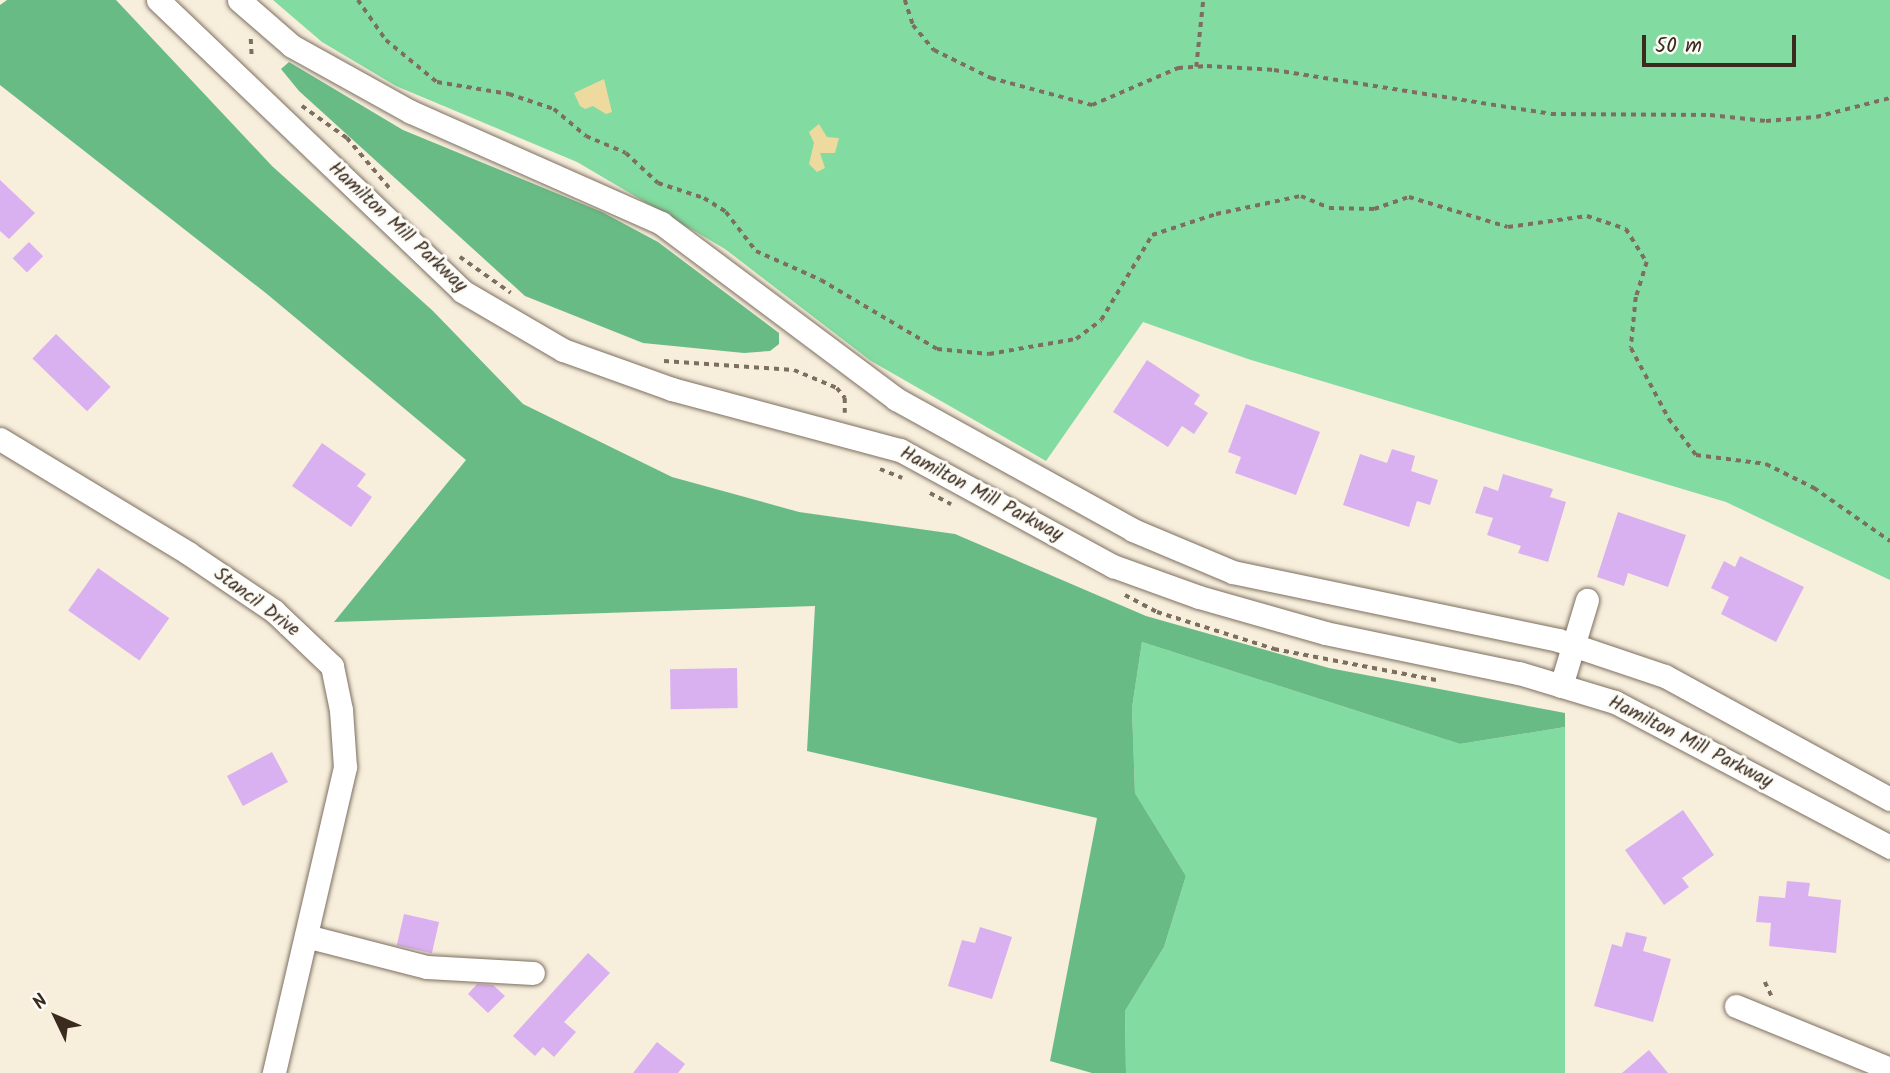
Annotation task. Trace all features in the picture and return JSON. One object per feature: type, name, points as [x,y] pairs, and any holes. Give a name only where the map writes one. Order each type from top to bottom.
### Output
[{"type":"street","name":"Hamilton Mill Parkway","points":[[158,0],[462,291],[563,350],[672,389],[900,450],[1114,566],[1199,597],[1325,633],[1561,686],[1615,702],[1890,847]]},
{"type":"street","points":[[239,0],[292,46],[411,112],[661,222],[896,399],[1133,530],[1233,572],[1573,645],[1665,676],[1890,799]]},
{"type":"street","name":"Stancil Drive","points":[[0,439],[199,560],[274,611],[332,666],[345,766],[274,1073]]},
{"type":"street","points":[[1561,686],[1587,600]]},
{"type":"street","points":[[306,936],[427,967],[533,973]]},
{"type":"street","points":[[1736,1006],[1890,1069]]},
{"type":"path","points":[[358,0],[386,40],[438,82],[509,94],[554,109],[586,136],[626,153],[658,183],[704,198],[726,212],[756,251],[821,280],[937,349],[989,354],[1076,339],[1101,320],[1152,234],[1216,214],[1301,197],[1329,208],[1363,209],[1409,197],[1508,227],[1587,216],[1626,229],[1647,262],[1636,297],[1631,348],[1669,419],[1696,455],[1766,464],[1814,488],[1890,541]]},
{"type":"path","points":[[905,0],[913,25],[934,50],[991,78],[1091,105],[1178,68],[1196,67],[1275,70],[1551,114],[1710,115],[1766,121],[1816,117],[1890,97]]},
{"type":"path","points":[[1196,67],[1203,0]]},
{"type":"path","points":[[251,37],[256,70]]},
{"type":"path","points":[[297,104],[322,117],[347,138],[393,193]]},
{"type":"path","points":[[452,251],[522,301]]},
{"type":"path","points":[[659,360],[794,370],[837,388],[845,398],[845,415]]},
{"type":"green space","points":[[7,0],[116,0],[272,166],[433,311],[523,404],[672,477],[799,512],[955,534],[1146,616],[1329,668],[1565,713],[1565,727],[1460,744],[1142,642],[1132,708],[1135,793],[1186,876],[1164,947],[1125,1011],[1126,1073],[1092,1073],[1050,1061],[1097,818],[807,751],[815,606],[334,622],[466,460],[267,294],[0,85],[0,5]]},
{"type":"green space","points":[[273,0],[1890,0],[1890,580],[1726,502],[1248,359],[1143,322],[1046,461],[871,361],[725,249],[577,162],[396,86],[322,42]]},
{"type":"green space","points":[[289,62],[403,130],[602,212],[658,242],[779,333],[779,344],[770,351],[744,353],[643,343],[525,296],[299,91],[281,69]]},
{"type":"green space","points":[[1142,642],[1460,744],[1565,727],[1565,1073],[1126,1073],[1125,1011],[1164,947],[1186,876],[1135,793],[1132,708]]},
{"type":"sand","points":[[604,79],[612,112],[606,114],[593,106],[585,109],[580,106],[574,93]]},
{"type":"sand","points":[[819,124],[827,137],[839,138],[835,153],[820,153],[825,168],[817,172],[809,164],[814,143],[809,132]]},
{"type":"building","points":[[0,180],[35,213],[9,239],[0,231]]},
{"type":"building","points":[[29,242],[43,256],[27,272],[13,258]]},
{"type":"building","points":[[56,334],[111,387],[87,411],[32,358]]},
{"type":"building","points":[[1147,360],[1200,395],[1194,404],[1208,413],[1194,434],[1182,426],[1168,447],[1113,412]]},
{"type":"building","points":[[1246,404],[1320,432],[1296,495],[1235,473],[1241,457],[1228,452]]},
{"type":"building","points":[[322,443],[366,474],[357,486],[372,497],[351,527],[292,486]]},
{"type":"building","points":[[1392,449],[1415,456],[1411,471],[1438,480],[1430,505],[1417,501],[1409,527],[1343,505],[1360,454],[1387,463]]},
{"type":"building","points":[[1503,474],[1553,489],[1550,497],[1566,502],[1548,562],[1518,553],[1521,546],[1487,535],[1493,518],[1475,513],[1484,486],[1498,491]]},
{"type":"building","points":[[1618,512],[1686,535],[1668,587],[1628,573],[1624,586],[1597,577]]},
{"type":"building","points":[[1740,556],[1804,587],[1776,642],[1721,614],[1729,597],[1711,588],[1724,561],[1735,567]]},
{"type":"building","points":[[98,568],[169,618],[139,660],[68,611]]},
{"type":"building","points":[[737,668],[738,708],[671,709],[670,669]]},
{"type":"building","points":[[272,752],[288,782],[243,806],[227,776]]},
{"type":"building","points":[[1683,810],[1714,855],[1682,878],[1689,887],[1664,905],[1625,850]]},
{"type":"building","points":[[1787,881],[1810,883],[1808,896],[1841,900],[1836,953],[1769,946],[1771,923],[1756,922],[1759,896],[1785,898]]},
{"type":"building","points":[[404,914],[439,922],[432,953],[397,945]]},
{"type":"building","points":[[980,927],[1012,937],[992,999],[948,986],[962,940],[975,943]]},
{"type":"building","points":[[1626,932],[1647,937],[1643,951],[1671,959],[1653,1022],[1594,1006],[1612,944],[1622,947]]},
{"type":"building","points":[[588,953],[610,973],[564,1022],[576,1032],[554,1057],[543,1047],[535,1056],[513,1036]]},
{"type":"building","points":[[477,984],[493,985],[505,996],[488,1013],[468,994]]},
{"type":"building","points":[[657,1042],[685,1064],[678,1073],[633,1073]]},
{"type":"building","points":[[1649,1050],[1668,1073],[1622,1073]]}]
